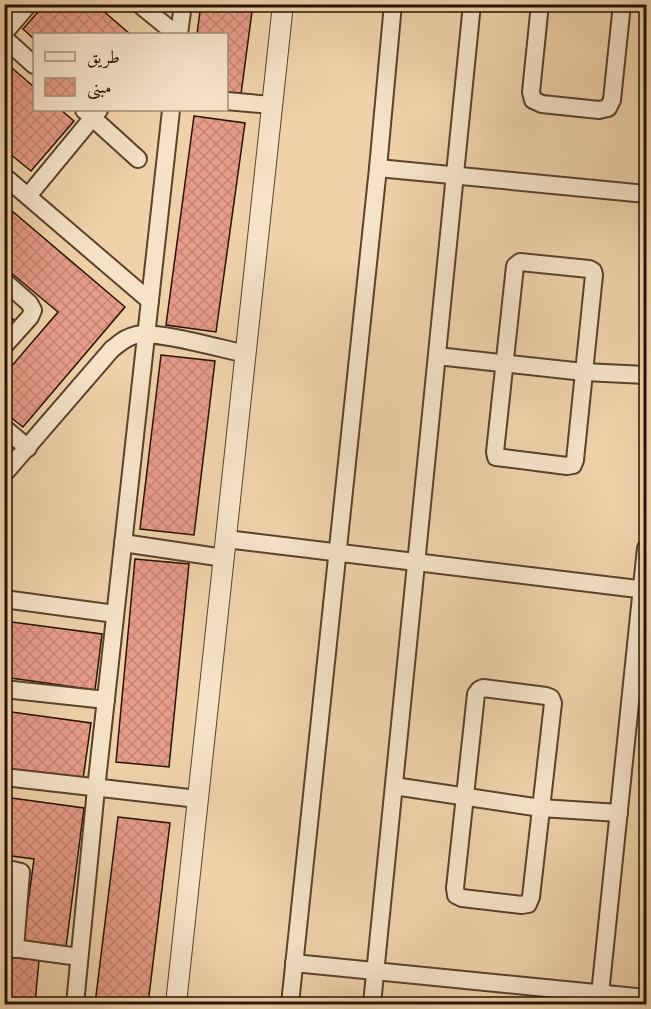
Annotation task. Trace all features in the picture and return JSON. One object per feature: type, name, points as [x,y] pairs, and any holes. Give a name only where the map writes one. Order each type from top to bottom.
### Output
[{"type":"street","points":[[4,33],[29,4]]},
{"type":"street","points":[[139,4],[172,33],[183,4]]},
{"type":"street","points":[[176,1005],[283,4]]},
{"type":"street","points":[[290,1005],[378,168],[393,4]]},
{"type":"street","points":[[372,1005],[472,4]]},
{"type":"street","points":[[540,4],[531,92],[533,100],[542,104],[599,110],[608,108],[612,100],[622,4]]},
{"type":"street","points":[[4,38],[33,64]]},
{"type":"street","points":[[228,101],[272,105]]},
{"type":"street","points":[[75,1005],[96,789],[171,111]]},
{"type":"street","points":[[28,196],[92,112],[138,159]]},
{"type":"street","points":[[378,168],[646,194]]},
{"type":"street","points":[[6,180],[28,196],[150,301]]},
{"type":"street","points":[[520,262],[593,271],[573,465],[496,457],[505,363],[515,266],[520,262]]},
{"type":"street","points":[[4,281],[29,303],[33,310],[30,317],[4,346]]},
{"type":"street","points":[[4,474],[112,349],[123,340],[146,334],[246,354]]},
{"type":"street","points":[[437,356],[584,372],[646,375]]},
{"type":"street","points":[[4,428],[28,448]]},
{"type":"street","points":[[123,543],[338,552],[644,589]]},
{"type":"street","points":[[599,999],[644,589],[646,548]]},
{"type":"street","points":[[4,599],[115,614]]},
{"type":"street","points":[[483,688],[546,696],[551,699],[553,704],[542,808],[531,897],[528,904],[462,898],[456,895],[465,796],[476,694],[479,690],[483,688]]},
{"type":"street","points":[[4,689],[106,700]]},
{"type":"street","points":[[4,777],[198,799]]},
{"type":"street","points":[[394,786],[542,808],[619,813]]},
{"type":"street","points":[[4,868],[21,872],[10,948],[80,957]]},
{"type":"street","points":[[294,963],[599,999],[646,998]]},
{"type":"building","points":[[45,4],[95,4],[129,33],[33,33],[33,38],[23,29]]},
{"type":"building","points":[[201,4],[253,4],[241,94],[228,92],[228,33],[197,33]]},
{"type":"building","points":[[4,61],[33,86],[33,111],[62,111],[74,121],[31,171],[4,149]]},
{"type":"building","points":[[194,116],[245,123],[216,332],[166,325]]},
{"type":"building","points":[[5,205],[125,307],[23,427],[4,412],[4,375],[58,312],[4,267]]},
{"type":"building","points":[[4,311],[15,321],[4,333]]},
{"type":"building","points":[[161,355],[215,361],[194,535],[140,529]]},
{"type":"building","points":[[135,559],[189,564],[169,767],[116,762]]},
{"type":"building","points":[[4,621],[102,634],[95,690],[4,677]]},
{"type":"building","points":[[4,711],[91,723],[83,779],[4,768]]},
{"type":"building","points":[[4,797],[84,808],[66,947],[23,941],[34,859],[4,855]]},
{"type":"building","points":[[118,817],[170,823],[148,1004],[95,1004]]},
{"type":"building","points":[[4,957],[39,960],[35,1004],[4,1004]]}]
